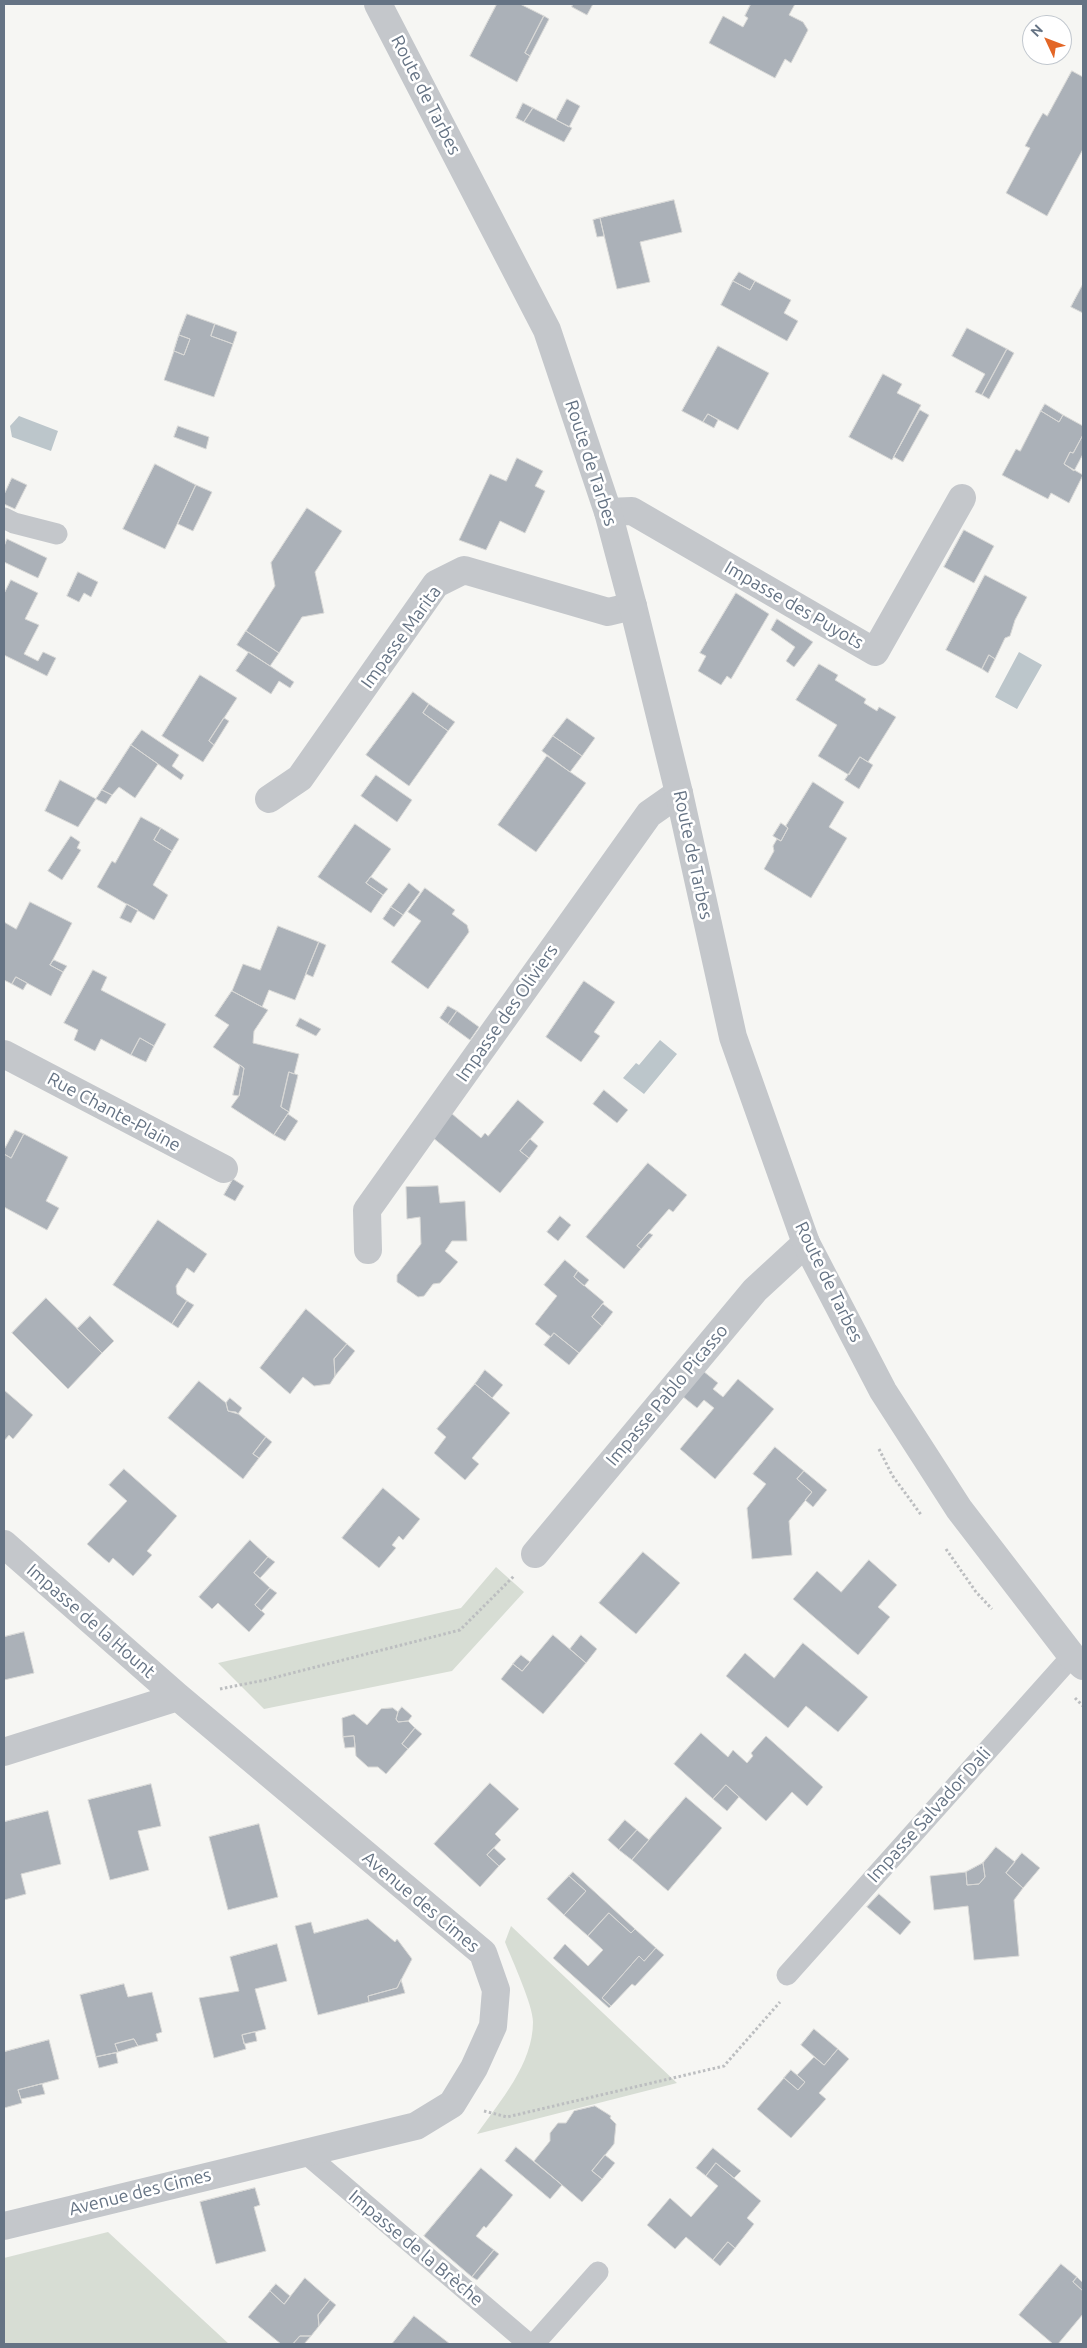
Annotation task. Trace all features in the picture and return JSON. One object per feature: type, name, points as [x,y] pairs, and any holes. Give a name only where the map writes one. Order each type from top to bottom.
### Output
[{"type":"street","name":"Route de Tarbes","points":[[378,4],[547,330],[608,512],[634,606],[679,793],[733,1037],[806,1243],[888,1399],[959,1509],[1077,1661]]},
{"type":"street","name":"Impasse des Puyots","points":[[608,512],[632,511],[875,652],[962,498]]},
{"type":"street","name":"Impasse Marita","points":[[269,799],[300,778],[436,584],[464,570],[608,612],[634,606]]},
{"type":"street","name":"Impasse des Oliviers","points":[[368,1250],[367,1210],[649,814],[679,793]]},
{"type":"street","name":"Rue Chante-Plaine","points":[[4,1054],[224,1170]]},
{"type":"street","name":"Impasse Pablo Picasso","points":[[535,1554],[755,1290],[806,1243]]},
{"type":"street","name":"Impasse de la Hount","points":[[4,1544],[178,1698]]},
{"type":"street","points":[[4,1752],[178,1698]]},
{"type":"street","name":"Avenue des Cimes","points":[[4,2226],[416,2126],[452,2104],[474,2068],[493,2026],[496,1990],[483,1953],[178,1698]]},
{"type":"lane","points":[[4,518],[14,523],[57,534]]},
{"type":"lane","name":"Impasse Salvador Dali","points":[[787,1974],[1077,1661]]},
{"type":"lane","name":"Impasse de la Brèche","points":[[304,2152],[529,2344]]},
{"type":"lane","points":[[534,2344],[598,2272]]},
{"type":"path","points":[[178,1698],[266,1680],[460,1630],[535,1554]]},
{"type":"path","points":[[452,2104],[507,2117],[724,2066],[788,1993],[787,1974]]},
{"type":"shaded area","points":[[19,416],[58,431],[51,451],[12,437],[10,426]]},
{"type":"shaded area","points":[[1019,652],[1042,665],[1017,709],[995,697]]},
{"type":"shaded area","points":[[660,1040],[677,1054],[644,1094],[623,1078],[636,1063],[639,1065]]},
{"type":"shaded area","points":[[496,1567],[524,1592],[452,1671],[264,1709],[218,1663],[461,1608]]},
{"type":"shaded area","points":[[511,1926],[677,2083],[477,2134],[514,2081],[532,2038],[533,2022],[530,2005],[505,1942]]},
{"type":"shaded area","points":[[108,2232],[229,2344],[4,2344],[4,2258]]},
{"type":"building","points":[[497,4],[520,4],[544,16],[525,53],[530,56],[517,82],[470,56]]},
{"type":"building","points":[[573,4],[593,4],[587,15],[572,7]]},
{"type":"building","points":[[751,4],[795,4],[789,15],[803,22],[808,30],[791,63],[785,59],[775,78],[709,43],[723,16],[743,27],[748,18],[745,16]]},
{"type":"building","points":[[544,16],[549,19],[530,56],[525,53]]},
{"type":"building","points":[[1072,71],[1083,77],[1083,149],[1047,216],[1006,193],[1030,148],[1025,146],[1034,129],[1043,113],[1047,116]]},
{"type":"building","points":[[567,99],[580,106],[569,127],[556,120]]},
{"type":"building","points":[[523,103],[533,108],[524,122],[516,118]]},
{"type":"building","points":[[533,108],[572,128],[564,142],[524,122]]},
{"type":"building","points":[[674,200],[682,232],[640,242],[650,282],[617,289],[600,218]]},
{"type":"building","points":[[600,218],[604,236],[597,237],[593,220]]},
{"type":"building","points":[[739,272],[755,281],[750,290],[733,281]]},
{"type":"building","points":[[733,281],[750,290],[755,281],[791,300],[784,313],[798,321],[787,341],[721,305]]},
{"type":"building","points":[[1083,284],[1083,313],[1071,307]]},
{"type":"building","points":[[187,314],[215,324],[211,336],[233,344],[214,397],[164,380],[174,351],[184,355],[190,339],[179,335]]},
{"type":"building","points":[[215,324],[237,332],[233,344],[211,336]]},
{"type":"building","points":[[967,328],[1007,349],[982,395],[975,392],[985,374],[952,356]]},
{"type":"building","points":[[179,335],[190,339],[184,355],[174,351]]},
{"type":"building","points":[[718,346],[769,373],[738,430],[708,414],[703,422],[682,411]]},
{"type":"building","points":[[1007,349],[1014,353],[989,399],[982,395]]},
{"type":"building","points":[[883,374],[902,384],[897,393],[921,405],[892,460],[849,437]]},
{"type":"building","points":[[1045,404],[1063,415],[1059,422],[1041,411]]},
{"type":"building","points":[[920,410],[929,415],[903,462],[894,457]]},
{"type":"building","points":[[1041,411],[1059,422],[1063,415],[1083,426],[1083,435],[1073,453],[1070,452],[1064,464],[1083,475],[1069,503],[1051,493],[1048,499],[1002,475],[1016,449],[1020,451]]},
{"type":"building","points":[[708,414],[718,420],[714,428],[703,422]]},
{"type":"building","points":[[178,426],[209,437],[206,449],[174,437]]},
{"type":"building","points":[[1083,435],[1083,454],[1074,471],[1064,464],[1070,452],[1073,453]]},
{"type":"building","points":[[517,458],[543,471],[535,486],[545,491],[525,533],[500,521],[486,550],[459,540],[490,474],[506,481]]},
{"type":"building","points":[[155,464],[196,485],[165,549],[123,529]]},
{"type":"building","points":[[12,478],[27,485],[15,509],[4,504],[4,495]]},
{"type":"building","points":[[196,485],[212,492],[193,531],[178,524]]},
{"type":"building","points":[[307,508],[342,531],[315,572],[324,613],[302,617],[279,653],[246,631],[275,586],[271,563]]},
{"type":"building","points":[[964,530],[994,546],[974,583],[944,567]]},
{"type":"building","points":[[7,539],[47,558],[38,578],[4,562],[4,547]]},
{"type":"building","points":[[78,572],[98,582],[91,597],[84,593],[79,602],[67,596]]},
{"type":"building","points":[[985,575],[1027,597],[1015,620],[1010,636],[1005,638],[995,659],[989,655],[982,669],[946,650]]},
{"type":"building","points":[[11,580],[38,593],[25,619],[39,625],[24,654],[38,661],[43,652],[56,658],[47,676],[4,655],[4,594]]},
{"type":"building","points":[[736,593],[769,614],[731,679],[727,676],[721,685],[698,671],[706,656],[700,653]]},
{"type":"building","points":[[777,619],[813,642],[794,667],[786,661],[795,647],[771,630]]},
{"type":"building","points":[[246,631],[279,653],[270,666],[237,645]]},
{"type":"building","points":[[249,652],[294,682],[290,688],[279,681],[271,694],[236,671]]},
{"type":"building","points":[[989,655],[995,659],[988,673],[982,669]]},
{"type":"building","points":[[819,664],[838,675],[835,680],[866,699],[864,703],[877,711],[879,707],[896,717],[868,762],[860,757],[849,775],[818,756],[837,725],[796,700]]},
{"type":"building","points":[[200,675],[237,698],[209,741],[214,745],[203,762],[162,736]]},
{"type":"building","points":[[413,692],[429,704],[423,713],[448,731],[409,786],[366,755]]},
{"type":"building","points":[[429,704],[455,722],[448,731],[423,713]]},
{"type":"building","points":[[224,718],[229,721],[214,745],[209,741]]},
{"type":"building","points":[[567,718],[595,738],[582,756],[553,736]]},
{"type":"building","points":[[142,730],[179,755],[172,766],[184,775],[181,780],[131,745]]},
{"type":"building","points":[[553,736],[582,756],[570,772],[542,751]]},
{"type":"building","points":[[131,745],[158,764],[135,798],[119,787],[112,795],[102,790]]},
{"type":"building","points":[[547,756],[586,783],[536,852],[498,825]]},
{"type":"building","points":[[860,757],[873,765],[859,789],[845,780]]},
{"type":"building","points":[[376,775],[412,800],[397,822],[361,796]]},
{"type":"building","points":[[60,780],[96,799],[78,827],[45,811]]},
{"type":"building","points":[[813,782],[844,802],[829,827],[847,838],[811,898],[764,869],[774,851],[773,846],[777,839],[781,841],[788,828],[786,826]]},
{"type":"building","points":[[102,790],[112,795],[106,804],[96,799]]},
{"type":"building","points":[[141,817],[161,828],[154,840],[172,851],[153,885],[168,895],[154,920],[97,887],[112,861],[115,863]]},
{"type":"building","points":[[781,823],[788,828],[781,841],[773,836]]},
{"type":"building","points":[[355,824],[391,849],[366,883],[383,895],[371,913],[318,877]]},
{"type":"building","points":[[161,828],[179,839],[172,851],[154,840]]},
{"type":"building","points":[[71,836],[80,842],[77,848],[81,850],[62,880],[48,871]]},
{"type":"building","points":[[371,877],[388,889],[383,895],[366,883]]},
{"type":"building","points":[[409,883],[420,892],[403,915],[391,907]]},
{"type":"building","points":[[425,888],[455,910],[452,914],[467,925],[469,932],[428,989],[391,962],[421,921],[408,912]]},
{"type":"building","points":[[30,902],[72,923],[50,965],[63,972],[51,996],[16,977],[12,984],[4,980],[4,922],[16,929]]},
{"type":"building","points":[[127,904],[138,910],[131,923],[120,918]]},
{"type":"building","points":[[391,907],[403,915],[394,927],[383,919]]},
{"type":"building","points":[[278,926],[319,942],[295,1000],[269,990],[262,1007],[232,991],[243,964],[260,970]]},
{"type":"building","points":[[319,942],[326,945],[313,977],[306,974]]},
{"type":"building","points":[[54,960],[67,966],[63,972],[50,965]]},
{"type":"building","points":[[93,970],[107,977],[101,990],[166,1024],[154,1046],[140,1038],[131,1055],[101,1039],[95,1051],[74,1040],[78,1030],[64,1023]]},
{"type":"building","points":[[16,977],[27,983],[23,990],[12,984]]},
{"type":"building","points":[[584,981],[615,1002],[594,1032],[600,1036],[581,1062],[546,1037]]},
{"type":"building","points":[[232,991],[268,1010],[254,1031],[253,1043],[299,1054],[294,1074],[289,1072],[281,1107],[289,1112],[274,1135],[231,1107],[239,1096],[244,1068],[213,1047],[229,1025],[215,1016]]},
{"type":"building","points":[[448,1006],[457,1011],[448,1024],[440,1018]]},
{"type":"building","points":[[457,1011],[479,1027],[470,1040],[448,1024]]},
{"type":"building","points":[[300,1018],[321,1029],[316,1036],[296,1026]]},
{"type":"building","points":[[140,1038],[154,1046],[146,1062],[131,1055]]},
{"type":"building","points":[[240,1065],[244,1068],[239,1096],[233,1095]]},
{"type":"building","points":[[289,1072],[298,1075],[289,1112],[281,1107]]},
{"type":"building","points":[[604,1090],[628,1110],[617,1123],[593,1104]]},
{"type":"building","points":[[518,1100],[544,1122],[520,1151],[529,1158],[500,1193],[432,1137],[451,1113],[481,1138],[485,1133],[488,1136]]},
{"type":"building","points":[[288,1114],[298,1121],[285,1141],[274,1135]]},
{"type":"building","points":[[15,1130],[24,1134],[11,1158],[4,1154],[4,1150]]},
{"type":"building","points":[[24,1134],[68,1157],[46,1201],[59,1208],[47,1230],[4,1207],[4,1154],[11,1158]]},
{"type":"building","points":[[530,1139],[538,1146],[529,1158],[520,1151]]},
{"type":"building","points":[[648,1163],[687,1195],[673,1212],[669,1209],[637,1246],[641,1249],[624,1269],[586,1237]]},
{"type":"building","points":[[233,1179],[244,1186],[235,1201],[224,1195]]},
{"type":"building","points":[[438,1186],[440,1203],[465,1201],[467,1241],[452,1241],[445,1251],[458,1262],[440,1283],[433,1284],[424,1296],[418,1297],[397,1282],[397,1275],[421,1244],[420,1217],[407,1219],[406,1187]]},
{"type":"building","points":[[560,1216],[571,1225],[558,1241],[547,1232]]},
{"type":"building","points":[[158,1220],[207,1254],[194,1273],[187,1268],[176,1286],[177,1294],[187,1301],[172,1324],[113,1285]]},
{"type":"building","points":[[649,1233],[653,1235],[641,1249],[637,1246]]},
{"type":"building","points":[[565,1260],[578,1271],[574,1277],[604,1302],[592,1317],[602,1326],[579,1353],[554,1333],[551,1337],[535,1324],[557,1296],[544,1285]]},
{"type":"building","points":[[578,1271],[589,1280],[584,1286],[574,1277]]},
{"type":"building","points":[[46,1298],[102,1353],[68,1389],[12,1333]]},
{"type":"building","points":[[187,1301],[194,1305],[178,1328],[172,1324]]},
{"type":"building","points":[[603,1304],[613,1312],[602,1326],[592,1317]]},
{"type":"building","points":[[306,1309],[347,1344],[334,1359],[335,1376],[330,1384],[314,1386],[303,1377],[290,1394],[260,1368]]},
{"type":"building","points":[[90,1316],[114,1341],[102,1353],[77,1329]]},
{"type":"building","points":[[554,1333],[579,1353],[569,1365],[544,1345]]},
{"type":"building","points":[[347,1344],[355,1351],[335,1376],[334,1359]]},
{"type":"building","points":[[485,1370],[503,1385],[492,1398],[475,1384]]},
{"type":"building","points":[[703,1371],[718,1383],[713,1389],[723,1397],[738,1379],[774,1409],[715,1479],[680,1449],[714,1408],[704,1400],[697,1408],[682,1396]]},
{"type":"building","points":[[199,1381],[226,1403],[228,1411],[236,1412],[266,1437],[253,1454],[259,1458],[243,1479],[168,1418]]},
{"type":"building","points":[[475,1384],[510,1413],[472,1458],[479,1464],[465,1480],[434,1453],[446,1437],[437,1429]]},
{"type":"building","points":[[4,1390],[33,1415],[13,1439],[9,1435],[4,1441]]},
{"type":"building","points":[[230,1398],[242,1408],[238,1414],[228,1411],[226,1403]]},
{"type":"building","points":[[266,1437],[272,1442],[259,1458],[253,1454]]},
{"type":"building","points":[[775,1447],[804,1471],[797,1479],[812,1492],[789,1521],[792,1555],[752,1559],[747,1508],[766,1484],[753,1474]]},
{"type":"building","points":[[124,1469],[177,1516],[147,1551],[152,1555],[133,1576],[113,1558],[109,1563],[87,1544],[127,1501],[109,1485]]},
{"type":"building","points":[[804,1471],[827,1490],[813,1507],[805,1500],[812,1492],[797,1479]]},
{"type":"building","points":[[383,1488],[420,1519],[403,1540],[399,1536],[392,1545],[396,1548],[379,1568],[342,1538]]},
{"type":"building","points":[[250,1540],[268,1557],[254,1573],[270,1588],[255,1605],[265,1614],[249,1632],[218,1603],[212,1609],[199,1597]]},
{"type":"building","points":[[643,1552],[680,1583],[636,1634],[599,1603]]},
{"type":"building","points":[[268,1557],[275,1562],[260,1578],[254,1573]]},
{"type":"building","points":[[869,1560],[897,1585],[878,1607],[890,1617],[858,1655],[793,1599],[817,1571],[841,1592]]},
{"type":"building","points":[[270,1588],[277,1593],[261,1611],[255,1605]]},
{"type":"building","points":[[24,1632],[34,1673],[4,1680],[4,1637]]},
{"type":"building","points":[[553,1635],[586,1663],[543,1714],[501,1679],[513,1664],[522,1671]]},
{"type":"building","points":[[581,1635],[597,1649],[586,1663],[570,1649]]},
{"type":"building","points":[[803,1643],[868,1697],[838,1732],[806,1706],[788,1728],[726,1676],[745,1653],[774,1678]]},
{"type":"building","points":[[521,1655],[530,1662],[522,1671],[513,1664]]},
{"type":"building","points":[[402,1707],[412,1716],[408,1721],[398,1722],[396,1719]]},
{"type":"building","points":[[393,1708],[398,1712],[396,1719],[398,1722],[408,1721],[415,1728],[402,1744],[408,1749],[386,1774],[378,1767],[368,1767],[356,1756],[354,1736],[343,1737],[342,1718],[354,1714],[367,1725],[381,1709]]},
{"type":"building","points":[[415,1728],[422,1734],[408,1749],[402,1744]]},
{"type":"building","points":[[701,1733],[728,1757],[733,1750],[747,1763],[753,1756],[751,1753],[766,1736],[823,1787],[807,1806],[792,1792],[766,1821],[726,1785],[713,1799],[674,1764]]},
{"type":"building","points":[[354,1736],[355,1747],[345,1748],[343,1737]]},
{"type":"building","points":[[490,1783],[519,1809],[495,1834],[501,1840],[487,1855],[499,1866],[480,1887],[434,1844]]},
{"type":"building","points":[[151,1784],[161,1826],[138,1831],[149,1870],[110,1880],[88,1800]]},
{"type":"building","points":[[726,1785],[739,1797],[727,1811],[713,1799]]},
{"type":"building","points":[[686,1797],[722,1828],[668,1891],[632,1860]]},
{"type":"building","points":[[48,1811],[61,1864],[21,1874],[26,1894],[4,1900],[4,1822]]},
{"type":"building","points":[[625,1820],[637,1830],[619,1850],[608,1840]]},
{"type":"building","points":[[259,1824],[278,1897],[228,1910],[209,1837]]},
{"type":"building","points":[[637,1830],[649,1840],[632,1860],[619,1850]]},
{"type":"building","points":[[996,1847],[1015,1862],[1006,1873],[1023,1888],[1014,1900],[1019,1956],[974,1960],[968,1906],[934,1910],[930,1876],[966,1872],[967,1885],[979,1884],[985,1877],[983,1863]]},
{"type":"building","points":[[494,1848],[506,1859],[499,1866],[487,1855]]},
{"type":"building","points":[[1022,1853],[1040,1868],[1023,1888],[1006,1873]]},
{"type":"building","points":[[983,1863],[985,1877],[979,1884],[967,1885],[966,1872]]},
{"type":"building","points":[[573,1872],[635,1929],[631,1933],[609,1913],[588,1936],[564,1915],[586,1891],[569,1876]]},
{"type":"building","points":[[569,1876],[586,1891],[564,1915],[547,1899]]},
{"type":"building","points":[[879,1894],[911,1922],[900,1935],[867,1907]]},
{"type":"building","points":[[609,1913],[631,1933],[635,1929],[656,1948],[644,1961],[639,1956],[602,1998],[611,2006],[609,2008],[553,1958],[565,1944],[588,1966],[603,1950],[588,1936]]},
{"type":"building","points":[[368,1919],[395,1942],[397,1939],[412,1959],[397,1988],[368,1996],[369,2002],[318,2015],[295,1926],[311,1922],[314,1933]]},
{"type":"building","points":[[277,1944],[287,1981],[255,1989],[266,2029],[242,2035],[246,2049],[214,2058],[199,1998],[239,1991],[230,1957]]},
{"type":"building","points":[[656,1948],[664,1955],[635,1986],[632,1984],[611,2006],[602,1998],[639,1956],[644,1961]]},
{"type":"building","points":[[401,1980],[405,1993],[369,2002],[368,1996],[397,1988]]},
{"type":"building","points":[[124,1984],[128,1997],[152,1992],[162,2032],[156,2034],[158,2041],[138,2046],[134,2039],[115,2044],[118,2052],[96,2057],[80,1995]]},
{"type":"building","points":[[814,2029],[838,2049],[824,2065],[801,2045]]},
{"type":"building","points":[[255,2032],[257,2041],[244,2044],[242,2035]]},
{"type":"building","points":[[134,2039],[138,2046],[118,2052],[115,2044]]},
{"type":"building","points":[[49,2040],[59,2079],[18,2090],[22,2103],[4,2108],[4,2052]]},
{"type":"building","points":[[838,2049],[849,2059],[819,2093],[826,2099],[791,2138],[757,2109],[784,2078],[798,2090],[805,2082],[797,2075],[814,2057],[824,2065]]},
{"type":"building","points":[[116,2053],[118,2063],[99,2068],[96,2057]]},
{"type":"building","points":[[791,2070],[805,2082],[798,2090],[784,2078]]},
{"type":"building","points":[[42,2084],[45,2094],[21,2099],[18,2090]]},
{"type":"building","points":[[595,2106],[611,2116],[610,2118],[616,2124],[614,2144],[592,2171],[602,2179],[582,2202],[534,2161],[550,2141],[550,2133],[558,2123],[566,2123],[574,2111]]},
{"type":"building","points":[[516,2147],[562,2185],[550,2199],[505,2161]]},
{"type":"building","points":[[713,2148],[741,2171],[734,2178],[716,2163],[706,2176],[696,2168]]},
{"type":"building","points":[[605,2155],[615,2163],[602,2179],[592,2171]]},
{"type":"building","points":[[716,2163],[761,2201],[747,2218],[754,2224],[735,2248],[728,2242],[713,2260],[686,2237],[675,2249],[647,2225],[670,2198],[691,2217],[718,2186],[706,2176]]},
{"type":"building","points":[[481,2168],[513,2195],[486,2228],[484,2226],[476,2236],[494,2250],[472,2277],[424,2236]]},
{"type":"building","points":[[255,2188],[260,2205],[254,2207],[266,2251],[216,2264],[200,2202]]},
{"type":"building","points":[[728,2242],[735,2248],[720,2266],[713,2260]]},
{"type":"building","points":[[494,2250],[499,2254],[477,2280],[472,2277]]},
{"type":"building","points":[[1061,2264],[1077,2277],[1073,2282],[1083,2291],[1083,2314],[1058,2344],[1053,2344],[1019,2315]]},
{"type":"building","points":[[1077,2277],[1083,2283],[1083,2291],[1073,2282]]},
{"type":"building","points":[[305,2278],[330,2300],[318,2315],[319,2326],[311,2336],[300,2336],[293,2344],[281,2344],[248,2317],[270,2291],[284,2304]]},
{"type":"building","points":[[276,2284],[290,2296],[284,2304],[270,2291]]},
{"type":"building","points":[[330,2300],[336,2305],[319,2326],[318,2315]]},
{"type":"building","points":[[414,2316],[450,2344],[392,2344]]},
{"type":"building","points":[[300,2336],[311,2336],[304,2344],[293,2344]]}]
